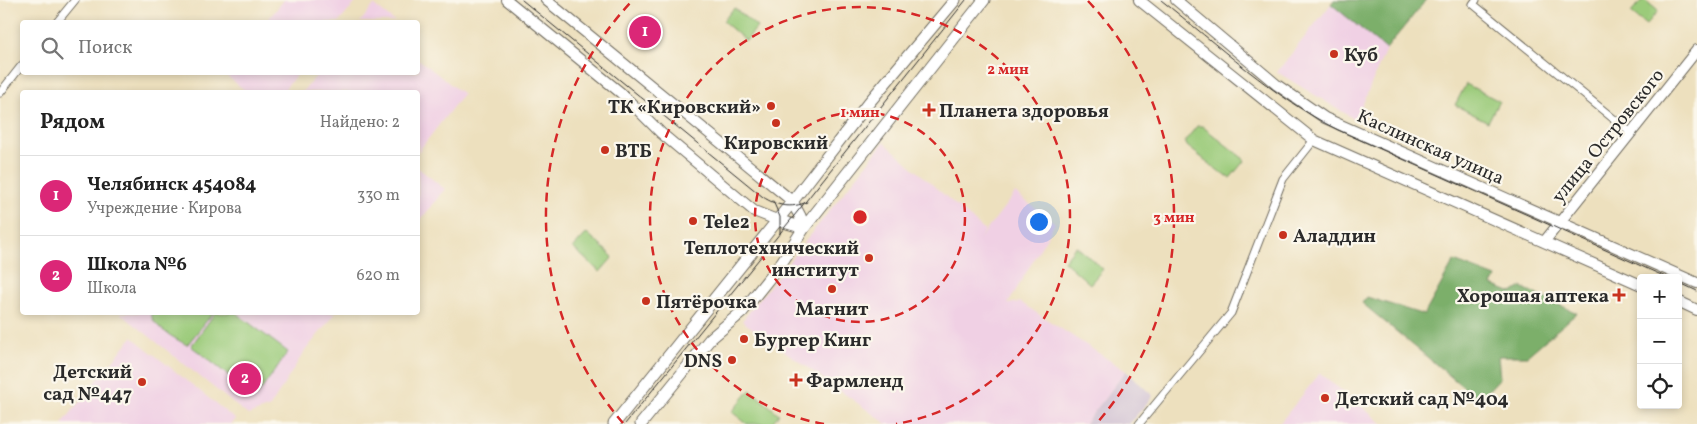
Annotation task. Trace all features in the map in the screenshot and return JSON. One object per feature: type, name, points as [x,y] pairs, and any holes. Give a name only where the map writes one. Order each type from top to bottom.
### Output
[{"type":"main road","points":[[507,0],[621,93],[661,133],[754,211],[804,228]]},
{"type":"main road","points":[[546,0],[792,201],[804,228]]},
{"type":"main road","points":[[614,424],[866,106],[955,0]]},
{"type":"main road","points":[[641,424],[710,339],[742,312],[782,262],[804,228],[984,0]]},
{"type":"main road","points":[[1139,0],[1314,140],[1637,283]]},
{"type":"main road","name":"Каслинская улица","points":[[1176,0],[1277,84],[1325,118],[1697,284]]},
{"type":"main road","name":"улица Островского","points":[[1544,242],[1697,50]]},
{"type":"main road","points":[[1682,304],[1697,310]]},
{"type":"street","points":[[59,20],[75,0]]},
{"type":"street","points":[[1474,2],[1631,133]]},
{"type":"street","points":[[0,93],[20,68]]},
{"type":"street","points":[[1139,424],[1231,313],[1283,180],[1314,140]]},
{"type":"shaded area","points":[[284,0],[358,0],[341,20],[268,20]]},
{"type":"shaded area","points":[[1331,4],[1386,49],[1356,120],[1277,72]]},
{"type":"shaded area","points":[[374,5],[393,20],[362,20]]},
{"type":"shaded area","points":[[420,61],[463,94],[420,149],[420,90],[304,90],[317,75],[420,75]]},
{"type":"shaded area","points":[[225,75],[296,75],[284,90],[244,90]]},
{"type":"shaded area","points":[[884,142],[985,231],[979,240],[1015,193],[1055,223],[1008,304],[1020,302],[1126,371],[1085,424],[887,424],[742,321]]},
{"type":"shaded area","points":[[420,170],[445,189],[420,220]]},
{"type":"shaded area","points":[[123,315],[334,315],[304,352],[270,407],[248,415]]},
{"type":"shaded area","name":"Детский сад №447","points":[[132,337],[235,419],[231,424],[62,424]]},
{"type":"shaded area","points":[[1126,371],[1153,396],[1129,424],[1085,424]]},
{"type":"shaded area","name":"Детский сад №404","points":[[1320,373],[1383,424],[1279,424]]},
{"type":"green space","points":[[1334,0],[1426,0],[1386,49],[1331,4]]},
{"type":"green space","points":[[1642,0],[1645,0],[1658,11],[1646,25],[1631,13]]},
{"type":"green space","points":[[734,8],[757,27],[746,41],[723,21]]},
{"type":"green space","points":[[1466,84],[1499,101],[1488,122],[1455,105]]},
{"type":"green space","points":[[1197,126],[1202,126],[1245,160],[1230,178],[1187,146],[1185,141]]},
{"type":"green space","points":[[587,233],[613,257],[600,272],[573,248]]},
{"type":"green space","points":[[1076,246],[1103,269],[1090,284],[1064,261]]},
{"type":"green space","points":[[1454,261],[1496,277],[1492,285],[1512,293],[1521,287],[1577,313],[1527,356],[1498,356],[1500,378],[1479,400],[1362,303],[1367,297],[1424,315]]},
{"type":"green space","points":[[152,315],[211,315],[187,345],[160,328]]},
{"type":"green space","points":[[214,315],[239,315],[288,352],[256,397],[191,346]]},
{"type":"green space","points":[[750,390],[779,414],[771,424],[747,424],[732,412]]},
{"type":"tram line","points":[[522,0],[763,197],[774,203],[790,206],[807,202]]},
{"type":"tram line","points":[[625,424],[966,0]]},
{"type":"tram line","points":[[1161,0],[1268,86],[1314,117],[1338,130],[1659,274]]},
{"type":"tram line","points":[[773,201],[780,217],[780,234]]},
{"type":"tram line","points":[[1682,284],[1697,291]]},
{"type":"place","name":"Челябинск 454084","points":[[645,32]]},
{"type":"place","name":"Куб","points":[[1334,54]]},
{"type":"place","name":"ТК «Кировский»","points":[[771,106]]},
{"type":"place","name":"Планета здоровья","points":[[929,110]]},
{"type":"place","name":"Кировский","points":[[776,123]]},
{"type":"place","name":"ВТБ","points":[[605,150]]},
{"type":"place","name":"Tele2","points":[[693,221]]},
{"type":"place","name":"Аладдин","points":[[1283,235]]},
{"type":"place","name":"Теплотехнический институт","points":[[869,258]]},
{"type":"place","name":"Магнит","points":[[832,289]]},
{"type":"place","name":"Хорошая аптека","points":[[1619,295]]},
{"type":"place","name":"Пятёрочка","points":[[646,301]]},
{"type":"place","name":"Бургер Кинг","points":[[744,339]]},
{"type":"place","name":"DNS","points":[[732,360]]},
{"type":"place","name":"Школа №6","points":[[245,379]]},
{"type":"place","name":"Фармленд","points":[[796,380]]},
{"type":"place","name":"Детский сад №447","points":[[142,382]]},
{"type":"place","name":"Детский сад №404","points":[[1325,398]]}]
